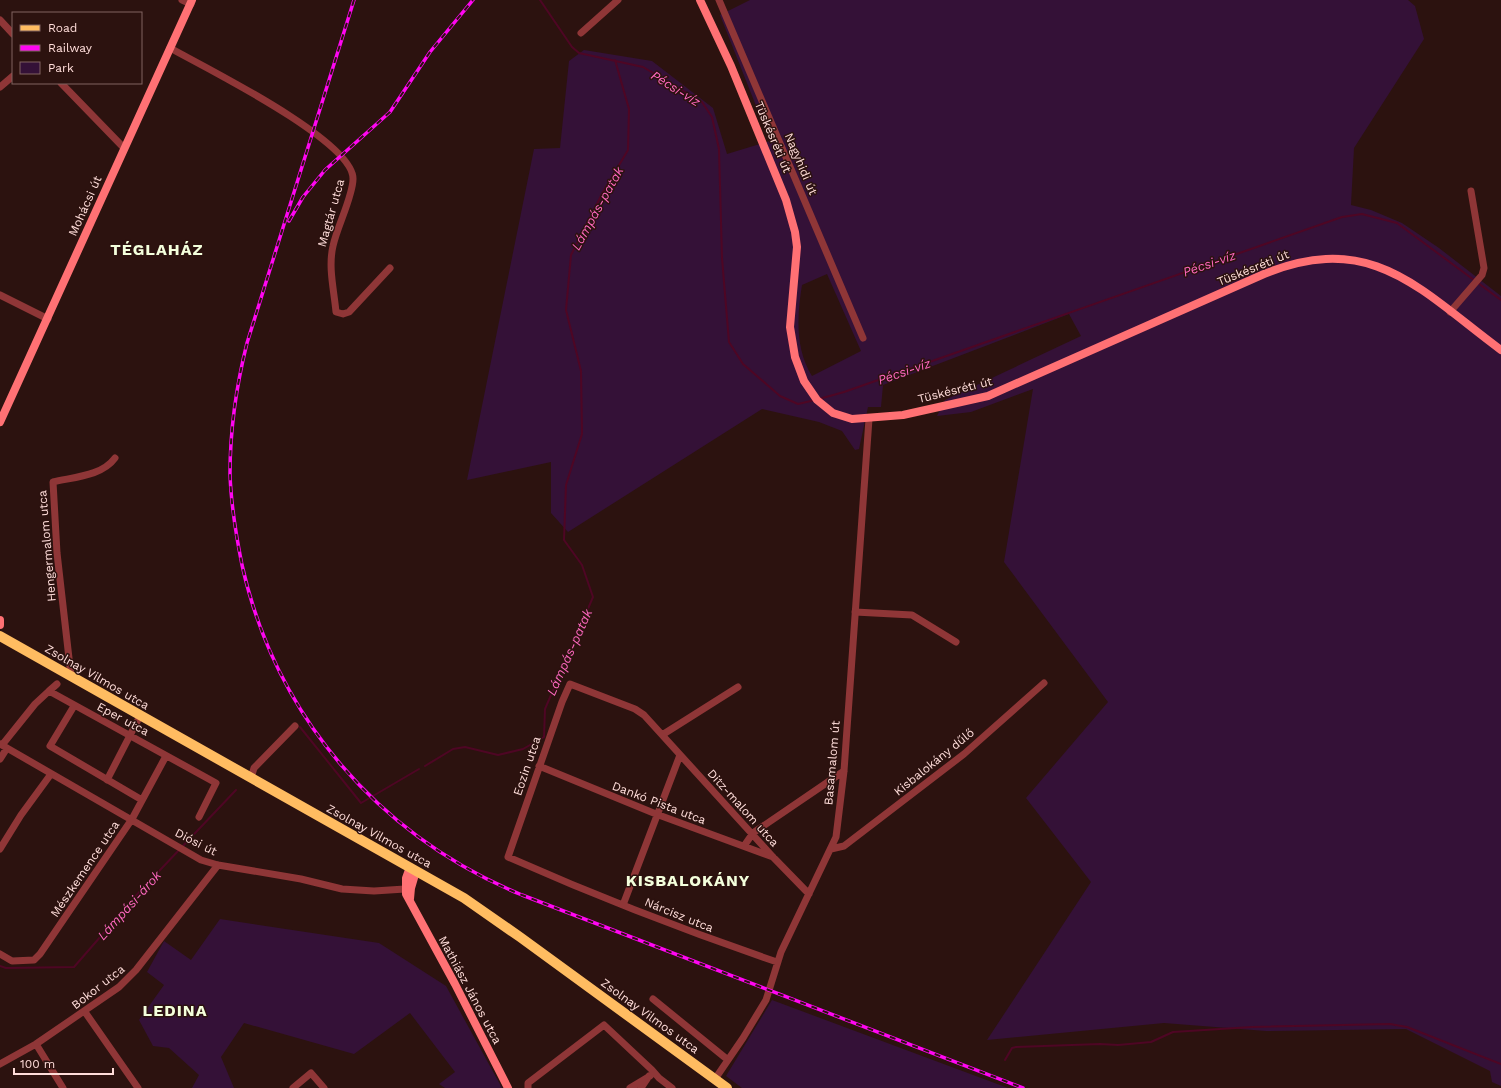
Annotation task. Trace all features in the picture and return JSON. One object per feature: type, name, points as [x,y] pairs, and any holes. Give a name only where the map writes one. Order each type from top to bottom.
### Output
[{"type":"main road","name":"Zsolnay Vilmos utca","points":[[0,636],[464,898],[727,1088]]},
{"type":"street","points":[[182,0],[192,2]]},
{"type":"street","points":[[581,34],[618,0]]},
{"type":"street","name":"Tüskésréti út","points":[[700,0],[731,66],[791,215],[796,240],[797,259],[791,312],[791,340],[801,373],[812,394],[821,404],[846,418],[869,419],[903,415],[988,396],[1264,274],[1306,261],[1342,259],[1384,269],[1415,286],[1501,350]]},
{"type":"street","name":"Nagyhidi út","points":[[719,0],[863,338]]},
{"type":"street","name":"Mohácsi út","points":[[0,422],[192,2]]},
{"type":"street","points":[[0,20],[12,33]]},
{"type":"street","name":"Magtár utca","points":[[170,48],[275,106],[328,143],[348,163],[353,174],[353,184],[338,228],[331,255],[336,312],[343,314],[349,312],[390,268]]},
{"type":"street","points":[[0,87],[12,77]]},
{"type":"street","points":[[62,84],[124,148]]},
{"type":"street","points":[[1450,312],[1476,282],[1483,271],[1484,263],[1471,191]]},
{"type":"street","points":[[0,295],[48,319]]},
{"type":"street","name":"Basamalom út","points":[[715,1079],[766,1000],[777,962],[836,837],[844,771],[869,419]]},
{"type":"street","name":"Hengermalom utca","points":[[71,676],[57,553],[53,482],[101,470],[109,465],[115,458]]},
{"type":"street","points":[[856,612],[912,615],[956,642]]},
{"type":"street","points":[[0,620],[0,625]]},
{"type":"street","name":"Kisbalokány dűlő","points":[[831,849],[844,846],[964,754],[1044,683]]},
{"type":"street","points":[[0,759],[3,745],[35,704],[57,684]]},
{"type":"street","name":"Ditz-malom utca","points":[[570,684],[635,709],[644,714],[753,833],[773,857],[809,894]]},
{"type":"street","name":"Eozin utca","points":[[508,856],[562,702],[570,684]]},
{"type":"street","points":[[662,735],[738,687]]},
{"type":"street","name":"Eper utca","points":[[49,691],[74,706],[130,734],[166,756],[216,783],[199,817]]},
{"type":"street","points":[[74,706],[50,746],[142,800]]},
{"type":"street","points":[[106,780],[140,716]]},
{"type":"street","points":[[251,778],[254,768],[295,726]]},
{"type":"street","name":"Diósi út","points":[[3,745],[201,860],[218,865],[300,879],[342,889],[374,891],[405,888]]},
{"type":"street","points":[[623,904],[656,814],[680,755]]},
{"type":"street","name":"Mészkemence utca","points":[[0,954],[12,961],[34,960],[132,819],[166,756]]},
{"type":"street","name":"Dankó Pista utca","points":[[539,766],[656,814],[773,857]]},
{"type":"street","points":[[744,846],[753,833],[844,771]]},
{"type":"street","points":[[0,849],[21,815],[51,774]]},
{"type":"street","name":"Nárcisz utca","points":[[508,856],[712,940],[777,962]]},
{"type":"street","name":"Bokor utca","points":[[0,1064],[36,1044],[85,1012],[119,987],[136,970],[218,865]]},
{"type":"street","points":[[405,888],[406,878],[413,869]]},
{"type":"street","points":[[411,904],[410,892],[413,869]]},
{"type":"street","name":"Mathiász János utca","points":[[405,888],[411,904],[455,984],[508,1088]]},
{"type":"street","points":[[653,999],[728,1060]]},
{"type":"street","points":[[85,1012],[138,1088]]},
{"type":"street","points":[[528,1088],[528,1083],[604,1025],[651,1073],[672,1088]]},
{"type":"street","points":[[36,1044],[63,1088]]},
{"type":"street","points":[[293,1088],[311,1073],[324,1088]]},
{"type":"street","points":[[630,1088],[651,1073]]},
{"type":"street","points":[[641,1088],[651,1073]]},
{"type":"green space","points":[[750,0],[1408,0],[1415,6],[1424,39],[1354,148],[1351,205],[1371,210],[1402,223],[1439,248],[1501,296],[1501,1086],[1492,1082],[1490,1071],[1406,1029],[1266,1031],[1164,1023],[987,1040],[1091,882],[1026,798],[1108,702],[1004,562],[1033,389],[971,412],[937,416],[945,400],[1081,336],[1069,314],[883,385],[881,407],[868,407],[859,449],[855,450],[842,431],[819,422],[762,409],[568,532],[551,513],[551,462],[467,480],[534,149],[560,148],[569,61],[584,50],[652,61],[713,108],[727,154],[770,141],[720,15]],"holes":[[[827,274],[861,351],[812,376],[806,366],[800,343],[798,320],[802,285]]]},
{"type":"green space","points":[[220,919],[379,943],[446,986],[502,1088],[445,1088],[439,1084],[455,1072],[410,1013],[354,1054],[244,1023],[221,1057],[234,1088],[192,1088],[199,1075],[169,1048],[153,1046],[139,1020],[164,985],[147,972],[164,941],[191,960]]},
{"type":"green space","points":[[772,1000],[1008,1088],[742,1088],[726,1076]]},
{"type":"waterway","name":"Pécsi-víz","points":[[540,0],[572,47],[579,53],[643,67],[702,102],[712,117],[719,149],[722,258],[729,342],[743,364],[780,396],[798,404],[815,400]]},
{"type":"waterway","name":"Lámpás-patak","points":[[425,766],[453,749],[465,747],[498,755],[523,749],[544,737],[545,709],[593,597],[582,565],[564,540],[566,485],[582,434],[581,371],[566,310],[571,255],[603,192],[628,150],[629,109],[615,60]]},
{"type":"waterway","name":"Pécsi-víz","points":[[819,399],[844,392],[1342,217],[1362,214],[1397,223],[1501,300]]},
{"type":"waterway","name":"Lámpás-patak","points":[[300,727],[361,803],[419,769]]},
{"type":"waterway","name":"Lámpási-árok","points":[[0,966],[6,968],[74,967],[142,889],[236,790]]},
{"type":"waterway","points":[[1005,1060],[1012,1048],[1016,1047],[1100,1044],[1118,1045],[1151,1042],[1173,1032],[1252,1027],[1390,1024],[1407,1027],[1501,1064]]},
{"type":"railway","points":[[354,0],[247,343],[232,425],[230,474],[231,497],[242,565],[258,620],[280,672],[308,721],[341,765],[380,805],[423,840],[470,870],[522,895],[1023,1088]]},
{"type":"railway","points":[[289,221],[303,197],[325,170],[390,112],[430,52],[473,0]]},
{"type":"district","name":"TÉGLAHÁZ","points":[[157,249]]},
{"type":"district","name":"KISBALOKÁNY","points":[[688,880]]},
{"type":"district","name":"LEDINA","points":[[175,1010]]}]
